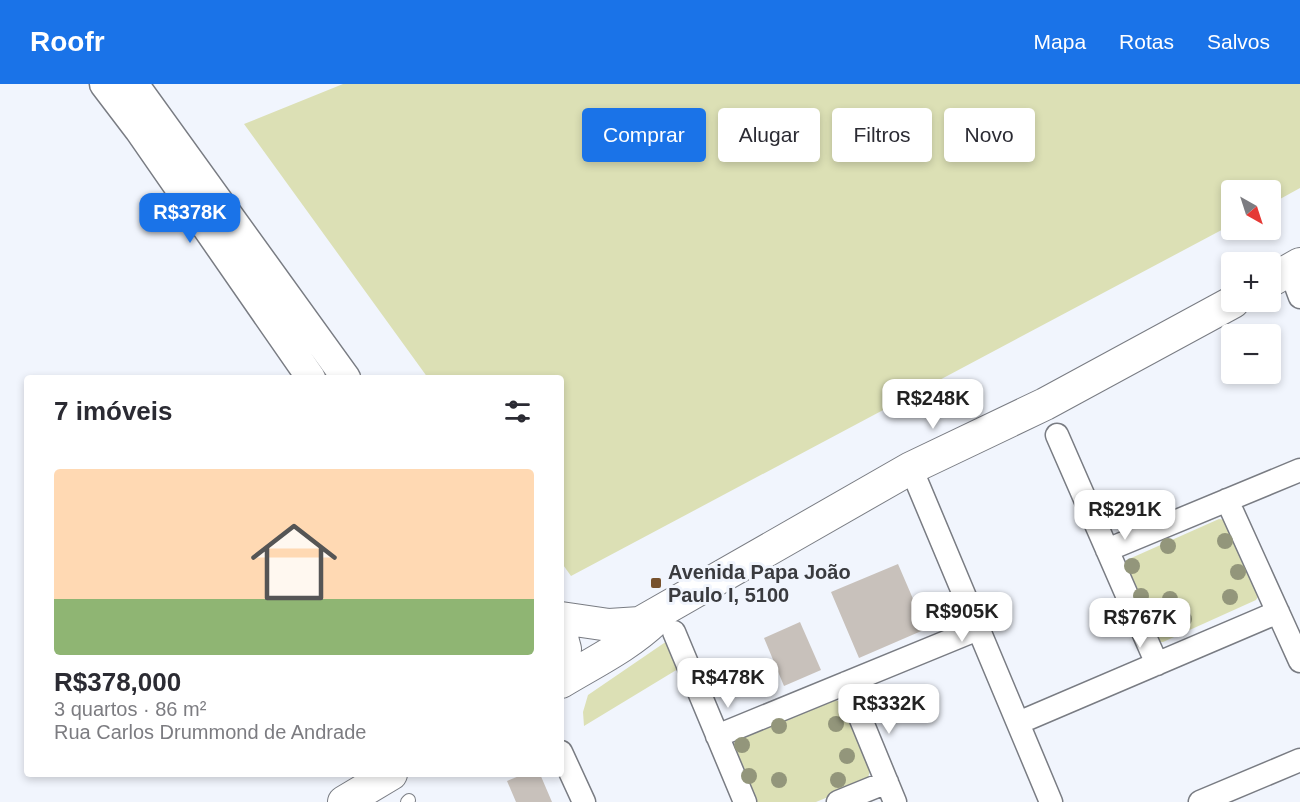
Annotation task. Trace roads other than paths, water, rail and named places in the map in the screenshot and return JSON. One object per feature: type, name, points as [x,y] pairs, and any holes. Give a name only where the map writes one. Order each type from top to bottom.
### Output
[{"type":"main road","points":[[564,680],[640,634],[669,622],[749,558],[911,468],[1045,404],[1221,309]]},
{"type":"main road","points":[[564,618],[609,625],[669,622]]},
{"type":"main road","points":[[564,647],[566,655],[564,663]]},
{"type":"main road","points":[[344,802],[385,777]]},
{"type":"street","points":[[104,84],[139,130],[309,375]]},
{"type":"street","points":[[134,84],[344,375]]},
{"type":"street","points":[[1057,435],[1157,664]]},
{"type":"street","points":[[911,468],[1052,802]]},
{"type":"street","points":[[1107,550],[1300,470]]},
{"type":"street","points":[[1227,500],[1300,660]]},
{"type":"street","points":[[1018,723],[1278,612]]},
{"type":"street","points":[[669,622],[745,802]]},
{"type":"street","points":[[717,736],[978,629]]},
{"type":"street","points":[[838,802],[891,792],[846,683]]},
{"type":"street","points":[[564,759],[584,802]]},
{"type":"street","points":[[1210,800],[1300,760]]},
{"type":"place","name":"Avenida Papa João Paulo I, 5100","points":[[656,583]]}]
